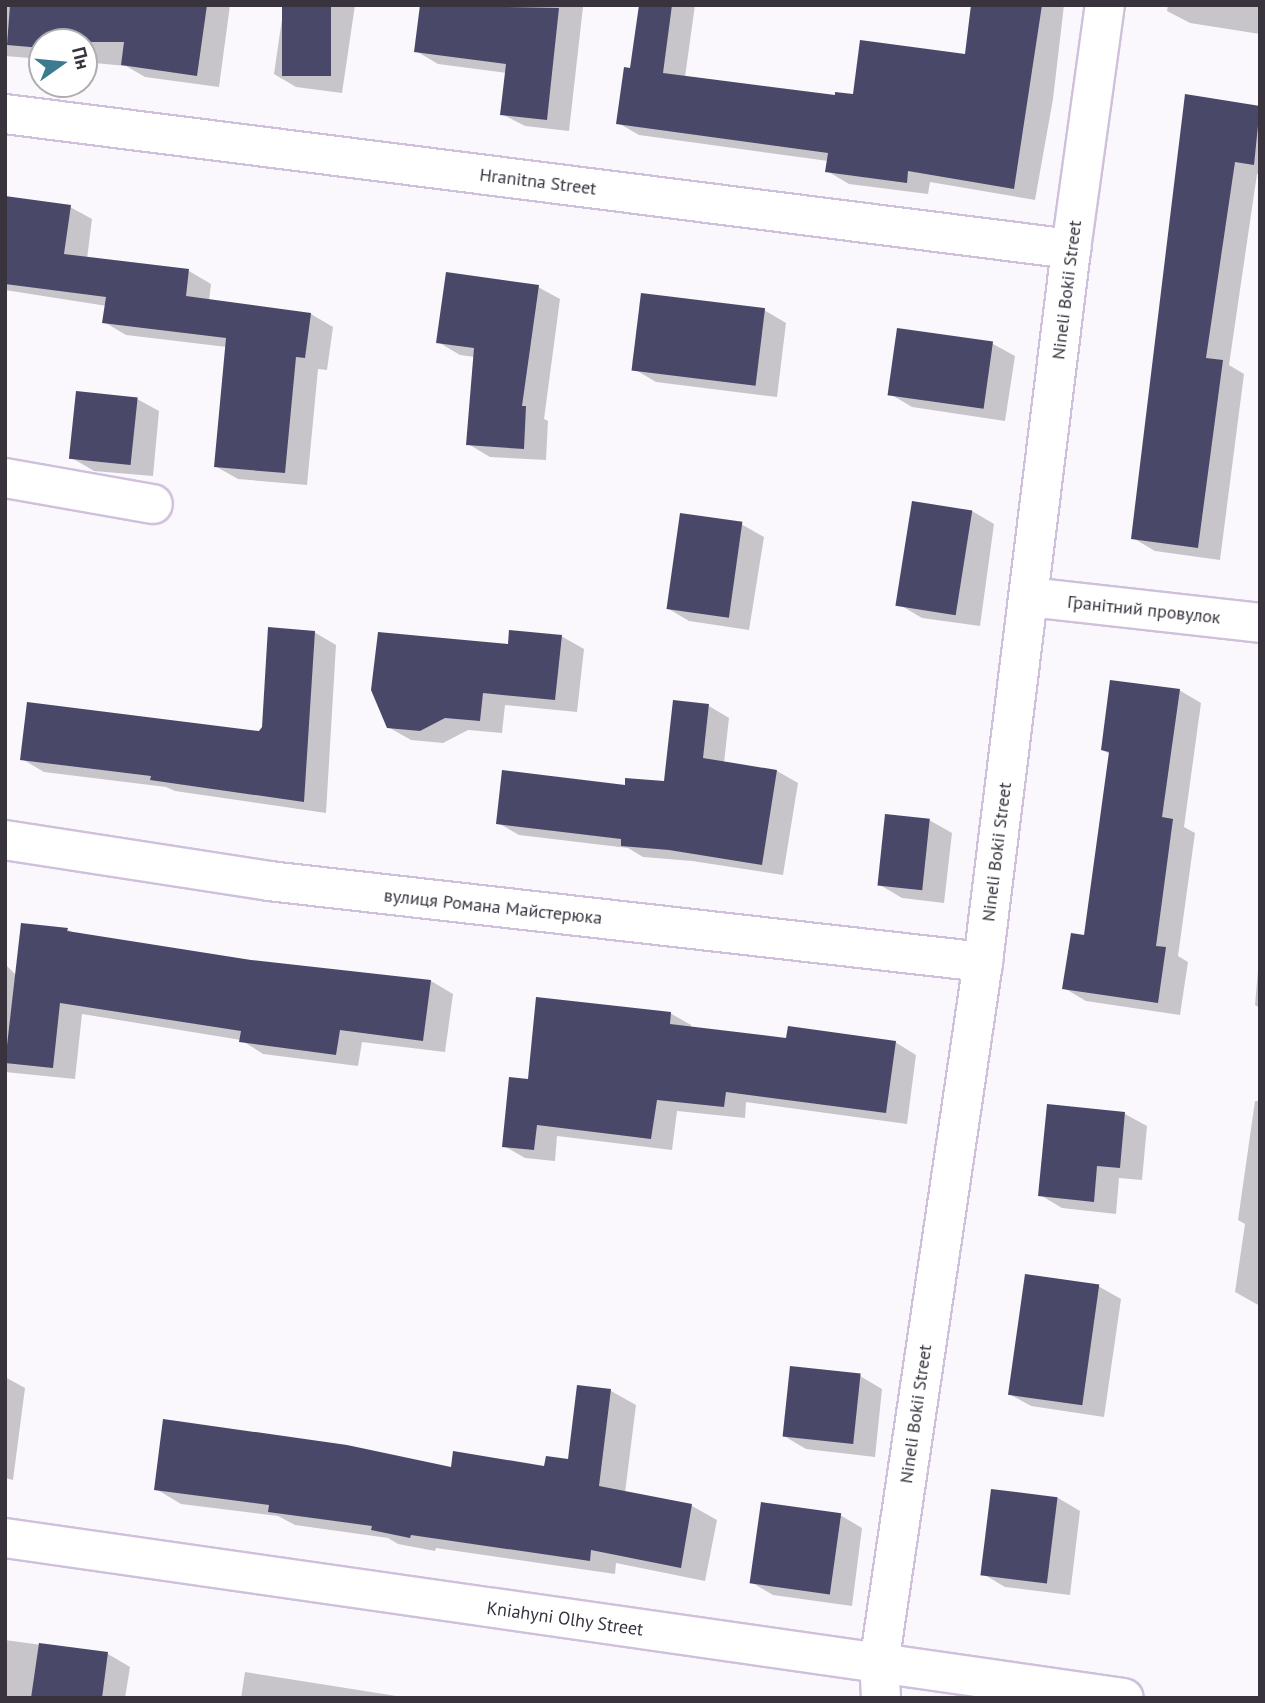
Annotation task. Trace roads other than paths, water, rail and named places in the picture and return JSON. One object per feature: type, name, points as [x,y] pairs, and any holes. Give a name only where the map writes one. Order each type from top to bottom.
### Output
[{"type":"street","name":"Nineli Bokii Street","points":[[880,1681],[983,962],[1071,249],[1105,5]]},
{"type":"street","name":"Hranitna Street","points":[[5,114],[1071,249]]},
{"type":"street","points":[[5,478],[153,504]]},
{"type":"street","name":"Гранітний провулок","points":[[1029,597],[1260,623]]},
{"type":"street","name":"вулиця Романа Майстерюка","points":[[5,841],[269,881],[983,962]]},
{"type":"street","name":"Kniahyni Olhy Street","points":[[5,1538],[880,1681],[1124,1698]]}]
